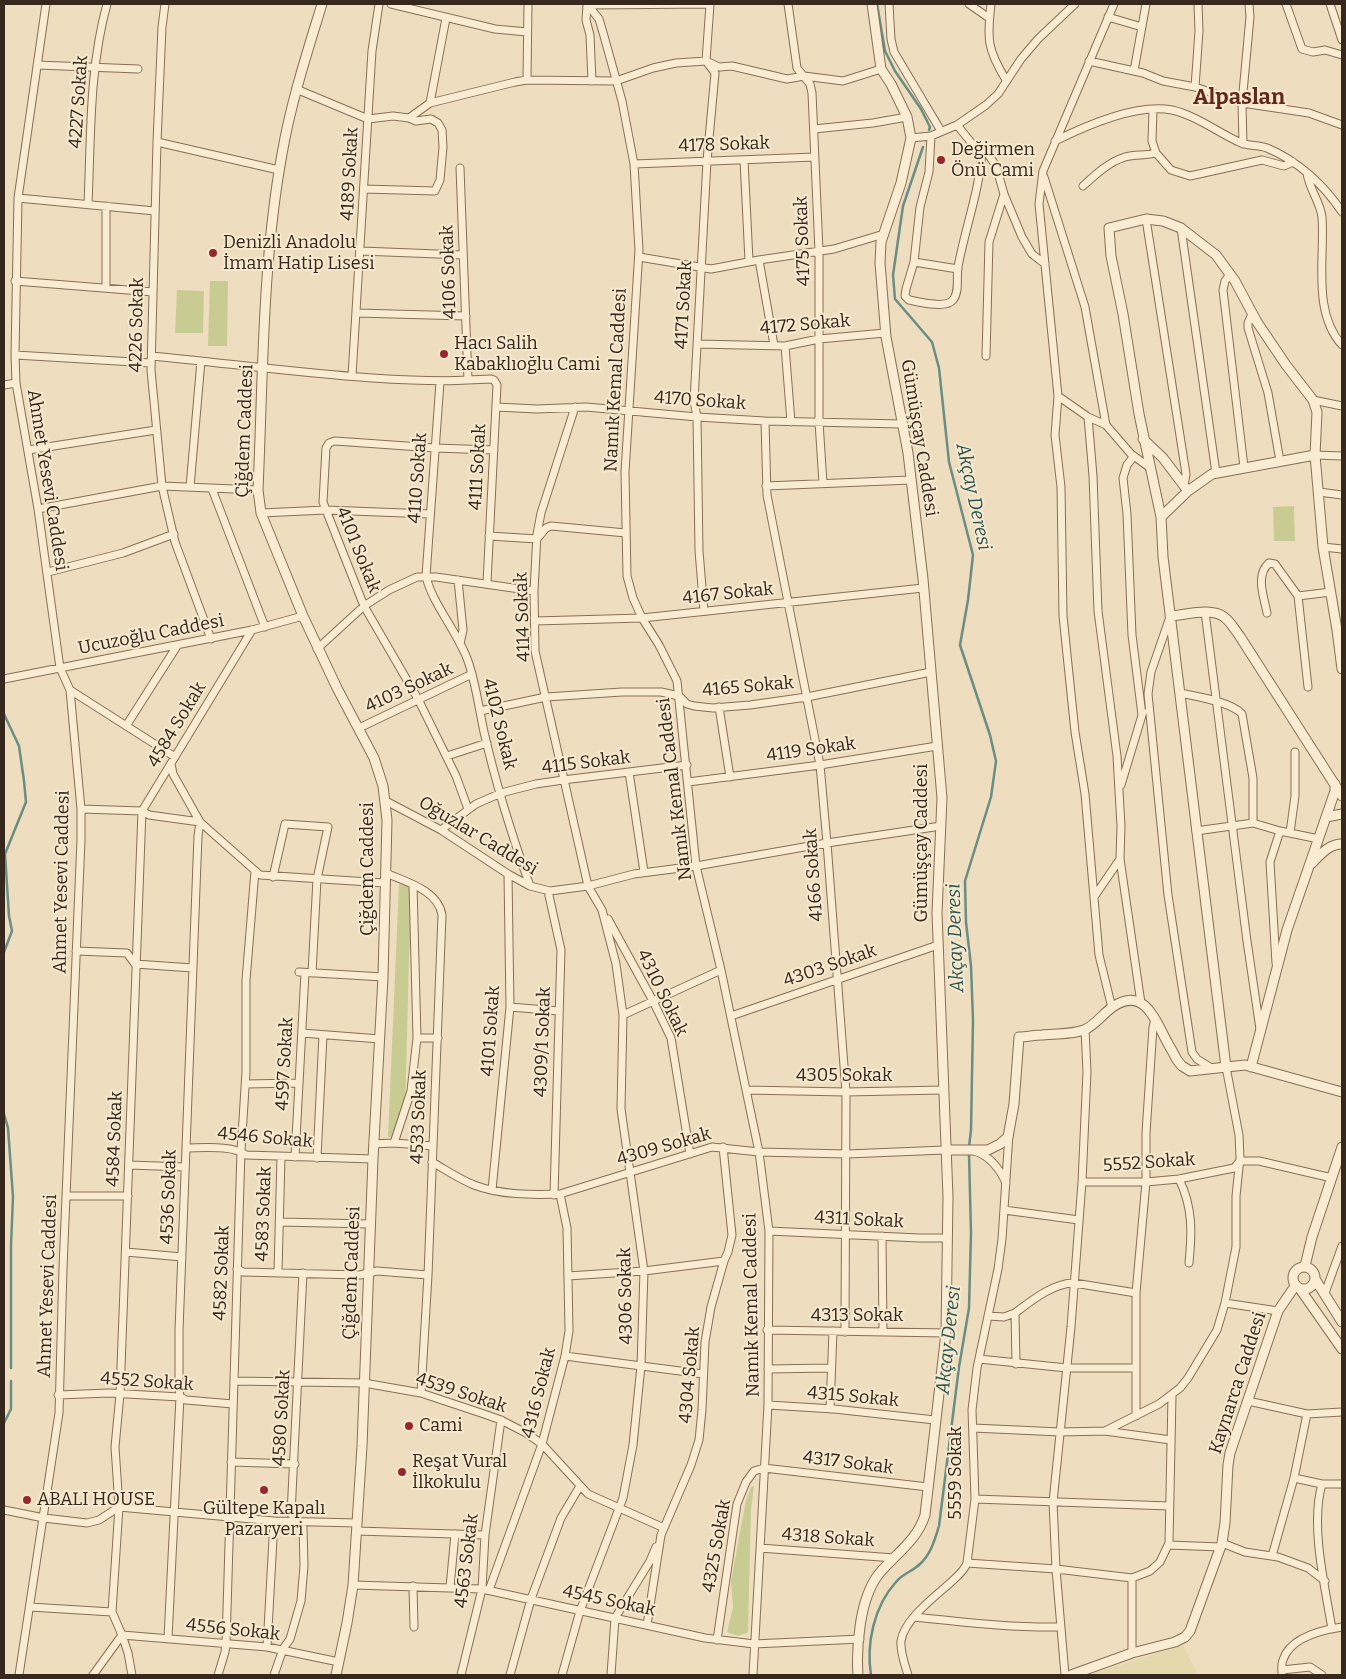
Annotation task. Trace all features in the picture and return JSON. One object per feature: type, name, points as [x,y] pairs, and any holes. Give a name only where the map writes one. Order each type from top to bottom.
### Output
[{"type":"street","name":"Ahmet Yesevi Caddesi","points":[[19,1675],[59,1413],[58,1394],[81,809],[70,690],[60,668],[48,572],[16,383],[15,281],[18,198],[46,4]]},
{"type":"street","name":"4227 Sokak","points":[[88,204],[92,88],[100,29],[108,4]]},
{"type":"street","name":"4226 Sokak","points":[[165,4],[162,27],[152,292],[151,359],[156,430],[162,486],[175,542],[211,639]]},
{"type":"street","name":"Çiğdem Caddesi","points":[[322,4],[296,89],[279,170],[269,250],[258,490],[261,513],[302,616],[317,649],[374,758],[386,801],[383,977],[372,1159],[357,1527],[353,1585],[336,1675]]},
{"type":"street","name":"4189 Sokak","points":[[352,376],[372,51],[379,4]]},
{"type":"street","points":[[391,4],[495,29],[527,32]]},
{"type":"street","points":[[527,80],[528,4]]},
{"type":"street","points":[[592,81],[590,36],[586,20],[587,4],[710,4]]},
{"type":"street","name":"Namık Kemal Caddesi","points":[[587,4],[598,19],[622,101],[634,164],[639,257],[625,472],[628,581],[642,618],[659,645],[677,681],[696,866],[721,970],[759,1152],[769,1231],[768,1405],[753,1675]]},
{"type":"street","name":"4171 Sokak","points":[[704,611],[699,550],[697,417],[694,401],[707,161],[715,73],[706,61],[710,4]]},
{"type":"street","name":"4175 Sokak","points":[[788,4],[797,68],[810,84],[812,93],[819,251],[819,422],[823,483]]},
{"type":"street","name":"Gümüşçay Caddesi","points":[[858,1675],[862,1615],[867,1595],[879,1574],[913,1539],[922,1525],[946,1333],[948,1238],[937,913],[942,798],[911,480],[885,332],[880,263],[881,242],[901,183],[911,138],[907,117],[891,84],[881,69],[872,4]]},
{"type":"street","points":[[888,4],[894,52],[941,131]]},
{"type":"street","points":[[969,4],[989,18]]},
{"type":"street","points":[[991,4],[988,39],[991,53],[1006,80]]},
{"type":"street","points":[[911,138],[931,136],[957,125],[986,105],[998,94],[1006,80],[1065,7],[1075,4]]},
{"type":"street","points":[[1112,1008],[1099,955],[1085,794],[1075,732],[1063,616],[1060,487],[1055,435],[1058,396],[1039,204],[1043,172],[1114,4]]},
{"type":"street","points":[[1134,71],[1146,4]]},
{"type":"street","points":[[1195,87],[1199,31],[1198,4]]},
{"type":"street","points":[[1243,144],[1242,103],[1250,17],[1249,4]]},
{"type":"street","points":[[1286,4],[1302,49],[1313,52],[1325,50],[1342,55]]},
{"type":"street","points":[[1330,4],[1342,37]]},
{"type":"street","points":[[1108,17],[1142,27]]},
{"type":"street","points":[[430,103],[446,18]]},
{"type":"street","points":[[1089,60],[1134,71],[1163,81],[1195,87],[1242,103],[1308,113],[1342,125]]},
{"type":"street","points":[[408,118],[430,103],[498,85],[527,80],[616,81],[653,68],[676,64],[706,61],[719,67],[732,66],[787,79],[804,76],[843,81],[881,69]]},
{"type":"street","points":[[37,65],[138,69]]},
{"type":"street","points":[[296,89],[368,119],[393,116],[416,121],[431,119],[438,123],[442,130],[443,147],[440,180],[436,191],[364,189]]},
{"type":"street","points":[[1055,142],[1096,122],[1123,114],[1153,109],[1172,110],[1189,116],[1243,144],[1266,148],[1293,162],[1334,200],[1342,212]]},
{"type":"street","points":[[1153,109],[1152,141],[1156,152],[1171,170],[1190,176],[1262,160],[1284,166],[1293,162]]},
{"type":"street","points":[[814,130],[907,117]]},
{"type":"street","points":[[957,125],[974,146],[988,154],[996,166],[1004,194],[1022,237],[1032,254],[1045,264]]},
{"type":"street","points":[[931,136],[929,172],[920,207],[914,262],[906,290],[908,300],[938,305],[953,301],[958,288],[958,269],[981,170],[982,150]]},
{"type":"street","points":[[157,142],[279,170]]},
{"type":"street","points":[[1083,186],[1112,163],[1126,157],[1156,152]]},
{"type":"street","name":"4178 Sokak","points":[[634,164],[815,157]]},
{"type":"street","points":[[744,160],[750,261]]},
{"type":"street","name":"4106 Sokak","points":[[460,168],[468,380]]},
{"type":"street","points":[[1043,172],[1085,307],[1106,425]]},
{"type":"street","points":[[1307,173],[1309,184],[1322,215],[1323,307],[1330,327],[1340,336],[1342,345]]},
{"type":"street","points":[[986,356],[989,242],[1004,194]]},
{"type":"street","points":[[18,198],[155,211]]},
{"type":"street","points":[[106,206],[106,288]]},
{"type":"street","points":[[1146,219],[1186,474],[1186,489]]},
{"type":"street","points":[[1105,1431],[1160,1404],[1172,1395],[1188,1378],[1214,1338],[1225,1303],[1236,1247],[1236,1196],[1240,1161],[1239,1135],[1226,1067],[1196,831],[1163,557],[1161,518],[1143,438],[1123,314],[1111,256],[1109,228],[1146,219],[1163,221],[1181,228],[1216,254],[1230,274],[1252,314],[1286,365],[1313,400],[1317,412],[1315,455],[1323,548],[1342,669]]},
{"type":"street","points":[[1181,228],[1216,473]]},
{"type":"street","points":[[639,257],[711,269],[750,261],[834,249],[884,234]]},
{"type":"street","points":[[361,251],[463,255]]},
{"type":"street","points":[[759,260],[774,345]]},
{"type":"street","points":[[914,262],[958,269]]},
{"type":"street","points":[[1230,274],[1225,281],[1223,290],[1244,467]]},
{"type":"street","points":[[15,281],[152,292]]},
{"type":"street","points":[[357,313],[466,316]]},
{"type":"street","points":[[1252,314],[1248,328],[1268,393],[1280,461]]},
{"type":"street","name":"4172 Sokak","points":[[697,344],[786,346],[819,339],[885,332]]},
{"type":"street","points":[[786,346],[791,422]]},
{"type":"street","points":[[15,355],[201,361],[263,369],[352,376],[440,382],[468,380]]},
{"type":"street","points":[[190,487],[201,361]]},
{"type":"street","name":"4111 Sokak","points":[[468,380],[494,380],[497,385],[487,584]]},
{"type":"street","name":"4110 Sokak","points":[[426,576],[440,382]]},
{"type":"street","points":[[4,385],[16,383]]},
{"type":"street","points":[[1058,396],[1088,417],[1106,425],[1134,456],[1149,467]]},
{"type":"street","points":[[1313,400],[1342,406]]},
{"type":"street","name":"4170 Sokak","points":[[496,407],[537,409],[575,407],[765,421],[902,424]]},
{"type":"street","name":"4114 Sokak","points":[[575,407],[542,513],[537,539],[534,591],[535,651],[588,886]]},
{"type":"street","points":[[1088,417],[1093,476],[1098,611],[1117,756],[1121,826],[1120,859],[1141,1003]]},
{"type":"street","name":"4166 Sokak","points":[[765,421],[766,486],[787,604],[820,765],[827,843],[846,1092],[845,1332]]},
{"type":"street","points":[[28,450],[156,430]]},
{"type":"street","points":[[1143,438],[1163,458],[1186,489]]},
{"type":"street","name":"4101 Sokak","points":[[468,809],[456,776],[418,699],[364,606],[326,510],[323,502],[326,448],[329,443],[335,441],[494,450]]},
{"type":"street","points":[[1161,518],[1186,489],[1212,474],[1315,455],[1342,456]]},
{"type":"street","points":[[1134,456],[1124,472],[1123,478],[1127,514],[1132,635],[1142,715]]},
{"type":"street","points":[[766,486],[911,480]]},
{"type":"street","points":[[38,509],[162,486],[258,490]]},
{"type":"street","points":[[212,488],[265,627]]},
{"type":"street","points":[[1319,492],[1342,495]]},
{"type":"street","points":[[261,513],[326,510],[430,514]]},
{"type":"street","points":[[490,536],[537,539],[546,528],[551,526],[626,533]]},
{"type":"street","points":[[48,572],[123,553],[174,534]]},
{"type":"street","points":[[1323,548],[1342,549]]},
{"type":"street","points":[[1267,613],[1261,581],[1263,568],[1269,563],[1275,564],[1298,596],[1308,686]]},
{"type":"street","points":[[317,649],[364,606],[417,577],[426,576],[534,591]]},
{"type":"street","name":"4102 Sokak","points":[[426,576],[428,586],[468,661],[510,830],[530,886]]},
{"type":"street","points":[[458,580],[463,630],[460,644]]},
{"type":"street","name":"4167 Sokak","points":[[535,621],[642,618],[923,588]]},
{"type":"street","points":[[1298,596],[1331,592]]},
{"type":"street","points":[[1170,616],[1205,612],[1216,613],[1225,617],[1339,783],[1342,796]]},
{"type":"street","points":[[1205,612],[1261,1034]]},
{"type":"street","name":"Ucuzoğlu Caddesi","points":[[4,679],[211,639],[265,627],[302,616]]},
{"type":"street","points":[[1119,790],[1148,694],[1151,672],[1170,616]]},
{"type":"street","name":"4584 Sokak","points":[[132,1675],[128,1653],[112,1612],[118,1507],[115,1447],[120,1394],[142,811],[252,630]]},
{"type":"street","points":[[126,726],[177,646]]},
{"type":"street","name":"4165 Sokak","points":[[480,711],[546,697],[632,692],[660,692],[679,696],[687,704],[694,706],[750,705],[807,697],[931,672]]},
{"type":"street","name":"4103 Sokak","points":[[359,728],[472,674]]},
{"type":"street","points":[[70,690],[126,726],[173,761],[173,774],[200,822],[260,875],[385,884]]},
{"type":"street","points":[[1180,693],[1204,697],[1232,706],[1242,714],[1253,778],[1253,823]]},
{"type":"street","points":[[1148,694],[1168,895],[1192,1052],[1196,1059],[1213,1069]]},
{"type":"street","points":[[719,707],[730,777]]},
{"type":"street","points":[[446,756],[487,743]]},
{"type":"street","name":"4119 Sokak","points":[[688,782],[820,765],[937,746]]},
{"type":"street","points":[[1290,833],[1295,796],[1295,752]]},
{"type":"street","name":"4115 Sokak","points":[[441,830],[476,804],[501,794],[536,784],[687,766]]},
{"type":"street","points":[[629,772],[644,872]]},
{"type":"street","points":[[1252,1067],[1288,930],[1339,783]]},
{"type":"street","name":"Oğuzlar Caddesi","points":[[386,801],[441,830],[508,874],[530,886],[548,891],[588,886],[644,872],[696,866],[827,843],[941,826]]},
{"type":"street","points":[[81,809],[142,811],[149,815],[200,822]]},
{"type":"street","points":[[1326,818],[1342,814]]},
{"type":"street","name":"4536 Sokak","points":[[168,1638],[180,1397],[179,1330],[200,822]]},
{"type":"street","points":[[1196,831],[1253,823],[1339,844]]},
{"type":"street","name":"4597 Sokak","points":[[273,877],[285,824],[328,827],[317,879],[305,972],[295,1157]]},
{"type":"street","points":[[1277,971],[1270,862],[1280,831]]},
{"type":"street","points":[[1310,864],[1325,850],[1339,844]]},
{"type":"street","points":[[1094,897],[1120,859]]},
{"type":"street","name":"4582 Sokak","points":[[218,1675],[226,1643],[241,1151],[246,1084],[246,980],[255,871]]},
{"type":"street","name":"4533 Sokak","points":[[386,873],[413,885],[432,897],[441,908],[442,915],[428,1275],[421,1393]]},
{"type":"street","name":"4101 Sokak","points":[[492,1190],[510,1007],[508,874]]},
{"type":"street","points":[[394,1143],[411,1091],[417,1038],[413,885]]},
{"type":"street","name":"4310 Sokak","points":[[588,886],[653,1001],[670,1038],[690,1154]]},
{"type":"street","name":"4309/1 Sokak","points":[[548,891],[561,950],[557,1194]]},
{"type":"street","name":"4310 Sokak","points":[[602,910],[616,964],[623,1015]]},
{"type":"street","name":"4303 Sokak","points":[[731,1016],[938,945]]},
{"type":"street","points":[[76,951],[127,953],[135,964],[193,968]]},
{"type":"street","points":[[623,1015],[721,970]]},
{"type":"street","points":[[305,972],[383,977]]},
{"type":"street","points":[[1065,1675],[1056,1569],[1053,1502],[1067,1368],[1082,1182],[1087,1072],[1085,1030],[1123,1001],[1135,1000],[1151,1012],[1177,1060],[1184,1068],[1193,1072],[1239,1065],[1342,1092]]},
{"type":"street","points":[[510,1007],[559,1011]]},
{"type":"street","name":"4306 Sokak","points":[[562,1675],[580,1611],[620,1509],[633,1445],[641,1366],[644,1271],[621,1109],[623,1015]]},
{"type":"street","points":[[1136,1416],[1136,1293],[1146,1182],[1147,1124],[1155,1019]]},
{"type":"street","name":"5559 Sokak","points":[[967,1564],[975,1499],[972,1410],[979,1359],[998,1269],[1019,1038],[1066,1034],[1085,1030]]},
{"type":"street","points":[[302,1034],[380,1039]]},
{"type":"street","name":"4597 Sokak","points":[[317,1158],[324,1035]]},
{"type":"street","points":[[417,1038],[438,1038]]},
{"type":"street","points":[[246,1084],[299,1083]]},
{"type":"street","name":"4305 Sokak","points":[[746,1090],[846,1092],[943,1090]]},
{"type":"street","name":"4309 Sokak","points":[[432,1162],[461,1180],[482,1188],[524,1194],[557,1194],[712,1147],[759,1152],[847,1154],[945,1150],[974,1151],[995,1148],[1010,1134]]},
{"type":"street","points":[[373,1144],[394,1143],[433,1146]]},
{"type":"street","name":"4304 Sokak","points":[[663,1532],[699,1440],[703,1374],[711,1307],[732,1235],[723,1147]]},
{"type":"street","points":[[1304,1266],[1342,1147]]},
{"type":"street","name":"4546 Sokak","points":[[186,1148],[233,1149],[241,1151],[246,1155],[372,1159]]},
{"type":"street","points":[[974,1151],[983,1155],[993,1164],[1006,1183]]},
{"type":"street","name":"4583 Sokak","points":[[278,1272],[281,1157]]},
{"type":"street","name":"5552 Sokak","points":[[1082,1182],[1146,1182],[1179,1179],[1234,1168],[1240,1161],[1259,1160],[1332,1178]]},
{"type":"street","points":[[129,1165],[185,1168]]},
{"type":"street","points":[[1179,1179],[1186,1192],[1190,1208],[1192,1230],[1189,1263]]},
{"type":"street","name":"4316 Sokak","points":[[485,1589],[542,1444],[565,1356],[569,1331],[567,1228],[557,1194]]},
{"type":"street","points":[[66,1196],[128,1196]]},
{"type":"street","points":[[1004,1210],[1079,1220]]},
{"type":"street","points":[[280,1222],[370,1224]]},
{"type":"street","name":"4311 Sokak","points":[[769,1231],[948,1238]]},
{"type":"street","points":[[882,1236],[884,1331]]},
{"type":"street","points":[[1325,1293],[1342,1246]]},
{"type":"street","points":[[126,1252],[182,1256]]},
{"type":"street","points":[[568,1276],[644,1271],[724,1261]]},
{"type":"street","points":[[1341,1320],[1315,1279],[1312,1270],[1304,1266],[1296,1269],[1292,1274],[1292,1279],[1342,1349]]},
{"type":"street","points":[[237,1269],[243,1272],[360,1275],[376,1271],[428,1275]]},
{"type":"street","name":"4580 Sokak","points":[[274,1675],[283,1649],[290,1639],[301,1601],[304,1566],[303,1527],[292,1514],[303,1273]]},
{"type":"street","points":[[1298,1287],[1306,1289],[1311,1287],[1315,1279]]},
{"type":"street","points":[[988,1316],[1004,1317],[1015,1313],[1045,1293],[1065,1283],[1136,1293]]},
{"type":"street","name":"Kaynarca Caddesi","points":[[1071,1675],[1132,1653],[1175,1642],[1188,1634],[1221,1545],[1229,1459],[1278,1311],[1298,1287]]},
{"type":"street","points":[[1225,1303],[1278,1311]]},
{"type":"street","points":[[1015,1313],[1016,1364]]},
{"type":"street","name":"4313 Sokak","points":[[767,1330],[946,1333]]},
{"type":"street","points":[[830,1409],[833,1331]]},
{"type":"street","points":[[565,1356],[703,1374]]},
{"type":"street","points":[[979,1359],[1067,1368],[1136,1368]]},
{"type":"street","points":[[768,1369],[831,1368]]},
{"type":"street","points":[[234,1381],[364,1383]]},
{"type":"street","name":"4539 Sokak","points":[[364,1383],[421,1393],[501,1420],[542,1444],[588,1494],[663,1532]]},
{"type":"street","name":"4552 Sokak","points":[[58,1394],[109,1393],[180,1397],[186,1400],[233,1404]]},
{"type":"street","points":[[908,1675],[901,1648],[901,1641],[906,1628],[914,1617],[967,1564],[1056,1569],[1132,1578],[1150,1571],[1160,1562],[1168,1545],[1172,1395]]},
{"type":"street","points":[[1248,1401],[1307,1414],[1342,1412]]},
{"type":"street","name":"4315 Sokak","points":[[768,1405],[830,1409],[936,1420]]},
{"type":"street","points":[[1272,1556],[1294,1478],[1307,1414]]},
{"type":"street","name":"4563 Sokak","points":[[461,1675],[485,1589],[485,1535],[501,1420]]},
{"type":"street","points":[[973,1428],[1060,1432],[1105,1431],[1171,1440]]},
{"type":"street","points":[[231,1462],[295,1464]]},
{"type":"street","name":"4317 Sokak","points":[[764,1468],[928,1487]]},
{"type":"street","name":"4325 Sokak","points":[[717,1640],[738,1504],[751,1473],[764,1468]]},
{"type":"street","points":[[1294,1478],[1322,1484],[1342,1484]]},
{"type":"street","points":[[1322,1484],[1318,1497],[1320,1549],[1332,1629]]},
{"type":"street","points":[[510,1675],[531,1598],[561,1518],[580,1486]]},
{"type":"street","points":[[975,1499],[1169,1506]]},
{"type":"street","points":[[4,1510],[44,1518],[93,1523],[118,1507],[274,1521],[485,1535]]},
{"type":"street","points":[[267,1647],[274,1521]]},
{"type":"street","points":[[611,1675],[615,1618],[650,1561],[663,1532]]},
{"type":"street","points":[[647,1625],[663,1532]]},
{"type":"street","points":[[450,1587],[455,1534]]},
{"type":"street","points":[[1168,1545],[1221,1545],[1245,1552],[1272,1556],[1308,1568],[1324,1581]]},
{"type":"street","name":"4318 Sokak","points":[[760,1548],[894,1558]]},
{"type":"street","points":[[1132,1578],[1132,1653]]},
{"type":"street","name":"4545 Sokak","points":[[353,1585],[485,1589],[717,1640],[754,1644],[860,1639]]},
{"type":"street","points":[[413,1586],[414,1627]]},
{"type":"street","points":[[30,1607],[112,1612]]},
{"type":"street","points":[[914,1617],[999,1626],[1029,1628],[1061,1627]]},
{"type":"street","points":[[1322,1675],[1310,1667],[1282,1672],[1282,1660],[1287,1651],[1300,1640],[1342,1627]]},
{"type":"street","points":[[93,1675],[122,1635]]},
{"type":"street","name":"4556 Sokak","points":[[122,1635],[267,1647],[339,1662]]},
{"type":"shaded area","points":[[1183,1645],[1196,1671],[1195,1675],[1089,1675]]},
{"type":"green space","points":[[210,281],[228,281],[227,346],[208,346]]},
{"type":"green space","points":[[177,290],[204,291],[203,333],[175,333]]},
{"type":"green space","points":[[1294,506],[1295,541],[1274,541],[1273,507]]},
{"type":"green space","points":[[399,884],[407,886],[412,892],[405,1115],[400,1138],[388,1137]]},
{"type":"green space","points":[[754,1486],[751,1509],[748,1631],[738,1636],[727,1632],[733,1607],[731,1581],[746,1500],[751,1487]]},
{"type":"waterway","name":"Akçay Deresi","points":[[877,4],[885,51],[895,71],[921,109],[930,127],[929,130]]},
{"type":"waterway","name":"Akçay Deresi","points":[[923,147],[903,206],[893,275],[895,299],[932,342],[939,368],[949,462],[973,555],[960,645],[990,735],[996,761],[991,797],[965,881],[973,1020],[969,1147]]},
{"type":"waterway","points":[[4,714],[19,746],[26,802],[5,854],[9,916],[12,931],[4,952]]},
{"type":"waterway","points":[[4,1114],[8,1128],[13,1197],[11,1368]]},
{"type":"waterway","name":"Akçay Deresi","points":[[871,1675],[871,1638],[873,1626],[882,1602],[898,1579],[924,1560],[932,1546],[939,1526],[959,1367],[969,1308],[971,1233],[969,1153]]},
{"type":"waterway","points":[[4,1423],[11,1409],[11,1381]]},
{"type":"place","name":"Değirmen Önü Cami","points":[[941,160]]},
{"type":"place","name":"Denizli Anadolu İmam Hatip Lisesi","points":[[213,253]]},
{"type":"place","name":"Hacı Salih Kabaklıoğlu Cami","points":[[444,354]]},
{"type":"place","name":"Cami","points":[[409,1426]]},
{"type":"place","name":"Reşat Vural İlkokulu","points":[[402,1472]]},
{"type":"place","name":"Gültepe Kapalı Pazaryeri","points":[[264,1490]]},
{"type":"place","name":"ABALI HOUSE","points":[[27,1500]]},
{"type":"district","name":"Alpaslan","points":[[1239,98]]}]
